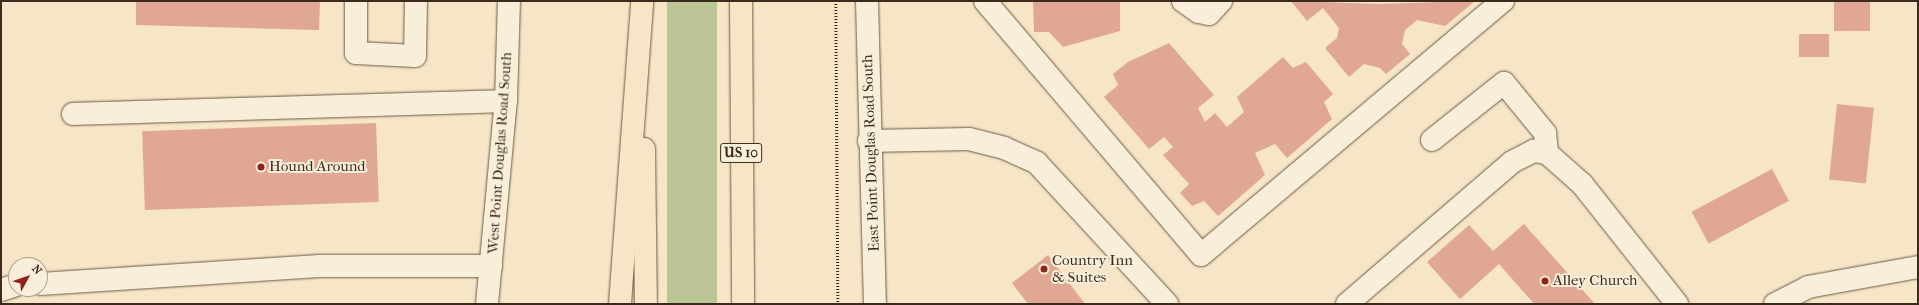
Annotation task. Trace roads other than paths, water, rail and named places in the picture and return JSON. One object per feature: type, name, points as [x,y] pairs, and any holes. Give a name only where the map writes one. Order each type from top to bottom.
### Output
[{"type":"highway","points":[[620,304],[642,1]]},
{"type":"highway","points":[[642,1],[646,304]]},
{"type":"highway","name":"US 10","points":[[740,1],[743,304]]},
{"type":"street","points":[[356,1],[356,53],[415,56],[416,1]]},
{"type":"street","name":"West Point Douglas Road South","points":[[487,304],[506,101],[509,1]]},
{"type":"street","name":"East Point Douglas Road South","points":[[867,1],[869,141],[875,304]]},
{"type":"street","points":[[985,1],[1201,255],[1503,1]]},
{"type":"street","points":[[1183,1],[1199,12],[1209,14],[1221,1]]},
{"type":"street","points":[[1432,140],[1504,83],[1545,133],[1547,153]]},
{"type":"street","points":[[73,114],[506,101]]},
{"type":"street","points":[[869,141],[969,139],[1004,148],[1037,163],[1167,304]]},
{"type":"street","points":[[1347,304],[1512,162],[1534,150],[1547,153],[1582,184],[1677,304]]},
{"type":"street","points":[[48,283],[319,266],[491,266]]},
{"type":"street","points":[[1775,304],[1808,287],[1918,267]]},
{"type":"place","name":"Hound Around","points":[[261,167]]},
{"type":"place","name":"Country Inn & Suites","points":[[1044,269]]},
{"type":"place","name":"Alley Church","points":[[1545,281]]}]
